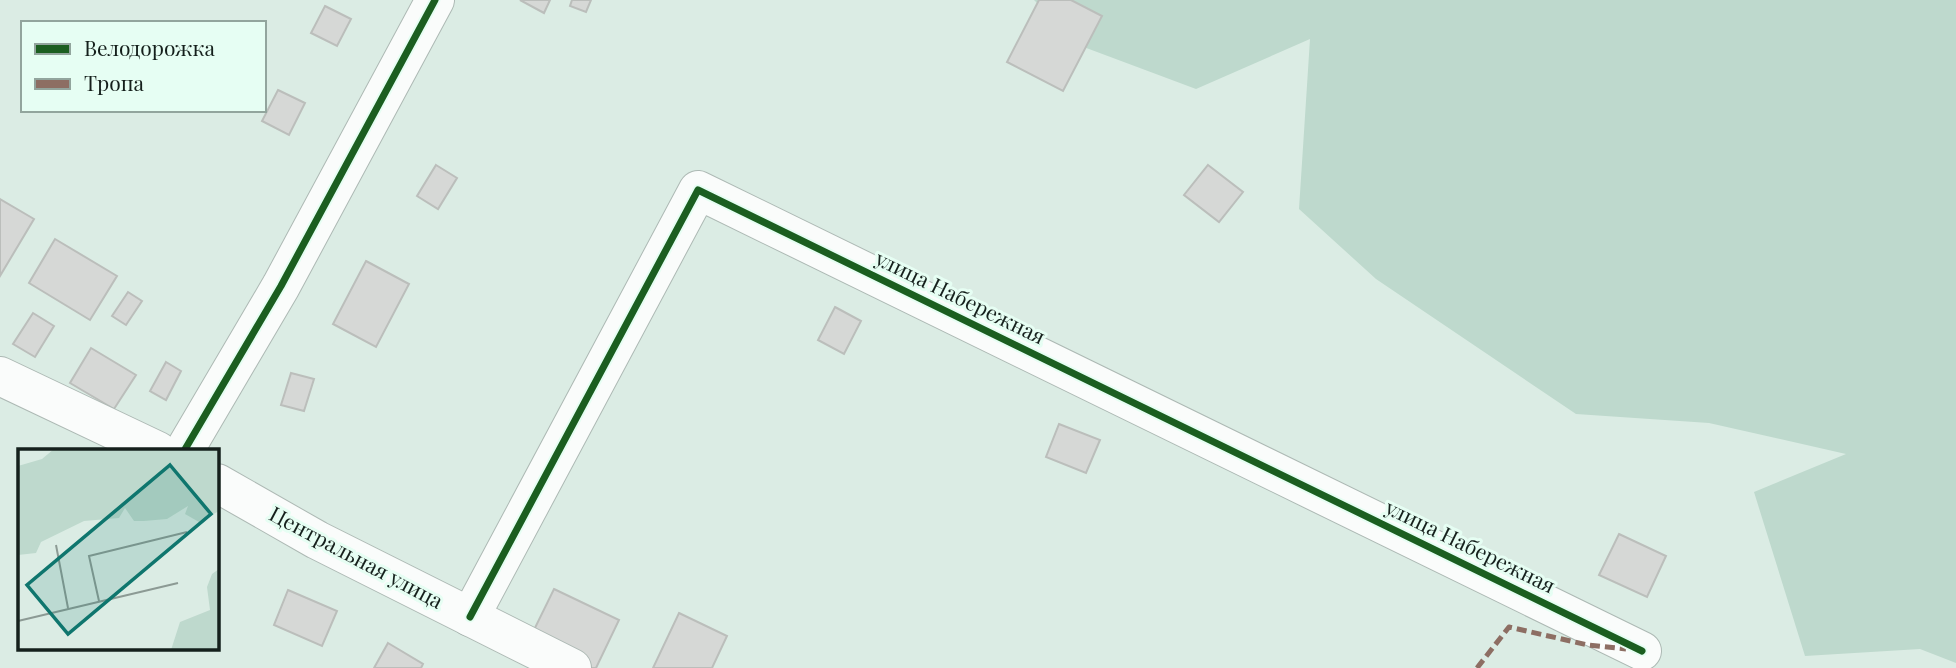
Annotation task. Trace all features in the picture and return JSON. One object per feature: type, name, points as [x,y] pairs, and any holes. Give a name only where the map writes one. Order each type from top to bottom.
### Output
[{"type":"street","points":[[185,449],[281,286],[435,0]]},
{"type":"street","name":"улица Набережная","points":[[470,617],[698,190],[1642,651]]},
{"type":"street","points":[[0,376],[154,449]]},
{"type":"street","name":"Центральная улица","points":[[219,484],[317,540],[572,668]]},
{"type":"green space","points":[[1034,0],[1956,0],[1956,663],[1920,649],[1805,656],[1754,492],[1846,454],[1709,423],[1576,414],[1376,279],[1299,209],[1310,39],[1196,89],[1081,46]]},
{"type":"building","points":[[520,0],[550,0],[544,13]]},
{"type":"building","points":[[572,0],[591,0],[586,12],[570,6]]},
{"type":"building","points":[[1039,0],[1071,0],[1102,16],[1063,91],[1007,62]]},
{"type":"building","points":[[325,6],[351,19],[337,46],[311,33]]},
{"type":"building","points":[[278,90],[305,103],[289,135],[262,121]]},
{"type":"building","points":[[436,165],[457,178],[438,209],[417,196]]},
{"type":"building","points":[[1208,165],[1243,192],[1219,222],[1184,195]]},
{"type":"building","points":[[0,199],[34,219],[0,276]]},
{"type":"building","points":[[55,239],[117,276],[90,320],[29,283]]},
{"type":"building","points":[[366,261],[409,284],[376,347],[333,324]]},
{"type":"building","points":[[128,292],[142,301],[126,325],[112,316]]},
{"type":"building","points":[[835,307],[861,321],[844,354],[818,340]]},
{"type":"building","points":[[33,313],[54,326],[35,357],[13,344]]},
{"type":"building","points":[[91,348],[136,375],[114,409],[70,383]]},
{"type":"building","points":[[166,362],[181,371],[166,400],[150,391]]},
{"type":"building","points":[[291,373],[314,379],[304,411],[281,405]]},
{"type":"building","points":[[1059,424],[1100,440],[1086,473],[1046,457]]},
{"type":"building","points":[[1619,534],[1666,556],[1647,597],[1599,575]]},
{"type":"building","points":[[554,589],[619,620],[596,668],[530,638]]},
{"type":"building","points":[[288,590],[337,611],[322,646],[274,625]]},
{"type":"building","points":[[679,613],[727,636],[712,668],[653,668]]},
{"type":"building","points":[[388,643],[423,664],[421,668],[374,668]]},
{"type":"marked path","points":[[1477,668],[1509,627],[1588,645],[1626,649]]},
{"type":"cycle path","points":[[185,449],[281,286],[435,0]]},
{"type":"cycle path","points":[[470,617],[698,190],[1642,651]]}]
